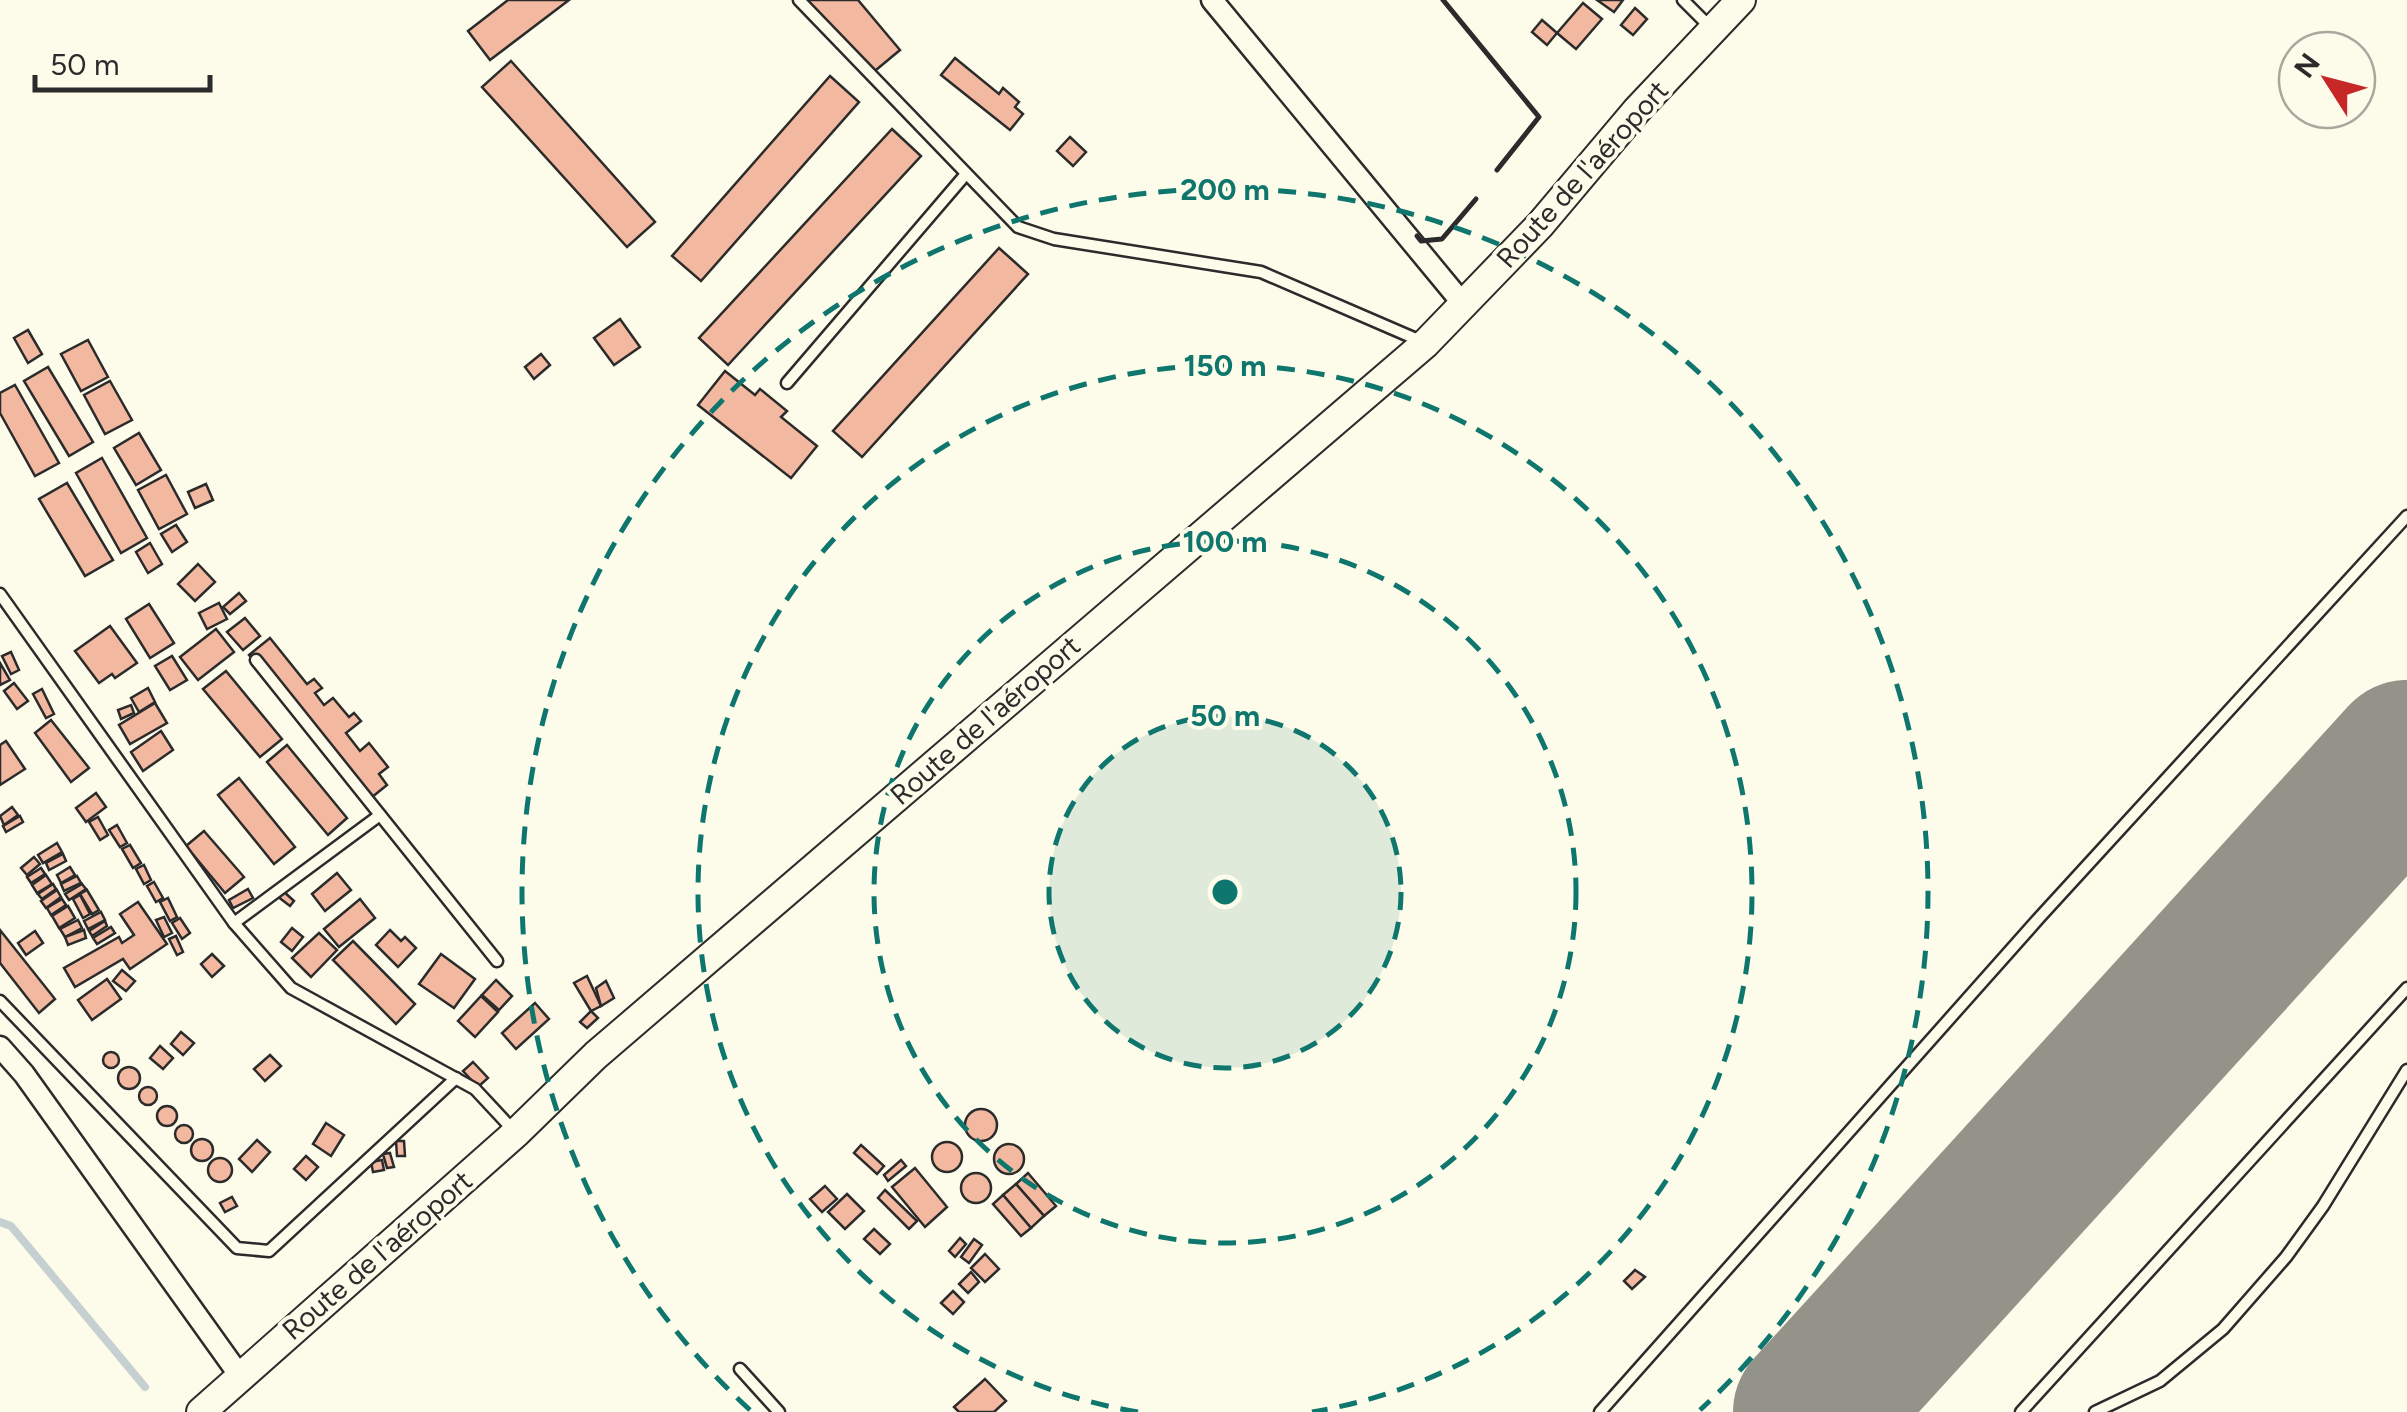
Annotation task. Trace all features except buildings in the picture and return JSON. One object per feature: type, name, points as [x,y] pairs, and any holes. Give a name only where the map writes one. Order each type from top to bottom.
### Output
[{"type":"street","points":[[1212,0],[1464,306]]},
{"type":"street","name":"Route de l'aéroport","points":[[201,1412],[516,1134],[596,1054],[1426,343],[1540,225],[1637,110],[1741,0]]},
{"type":"street","points":[[0,1047],[24,1074],[240,1376]]},
{"type":"lane","points":[[799,0],[1018,227],[1054,239],[1261,272],[1426,343]]},
{"type":"lane","points":[[1683,0],[1713,30]]},
{"type":"lane","points":[[787,383],[966,174]]},
{"type":"lane","points":[[1600,1412],[2053,904],[2407,516]]},
{"type":"lane","points":[[0,594],[234,923],[291,988],[475,1089],[516,1134]]},
{"type":"lane","points":[[256,660],[497,961]]},
{"type":"lane","points":[[234,923],[380,815]]},
{"type":"lane","points":[[2021,1412],[2407,988]]},
{"type":"lane","points":[[0,1002],[237,1248],[269,1251],[456,1078]]},
{"type":"lane","points":[[2095,1412],[2160,1381],[2223,1329],[2286,1257],[2323,1206],[2407,1070]]},
{"type":"lane","points":[[740,1369],[779,1412]]},
{"type":"waterway","points":[[0,1222],[11,1226],[145,1387]]},
{"type":"runway","points":[[1812,1412],[2407,759]]},
{"type":"wall","points":[[1443,0],[1539,117],[1497,170]]},
{"type":"wall","points":[[1417,236],[1421,241],[1442,239],[1476,199]]}]
